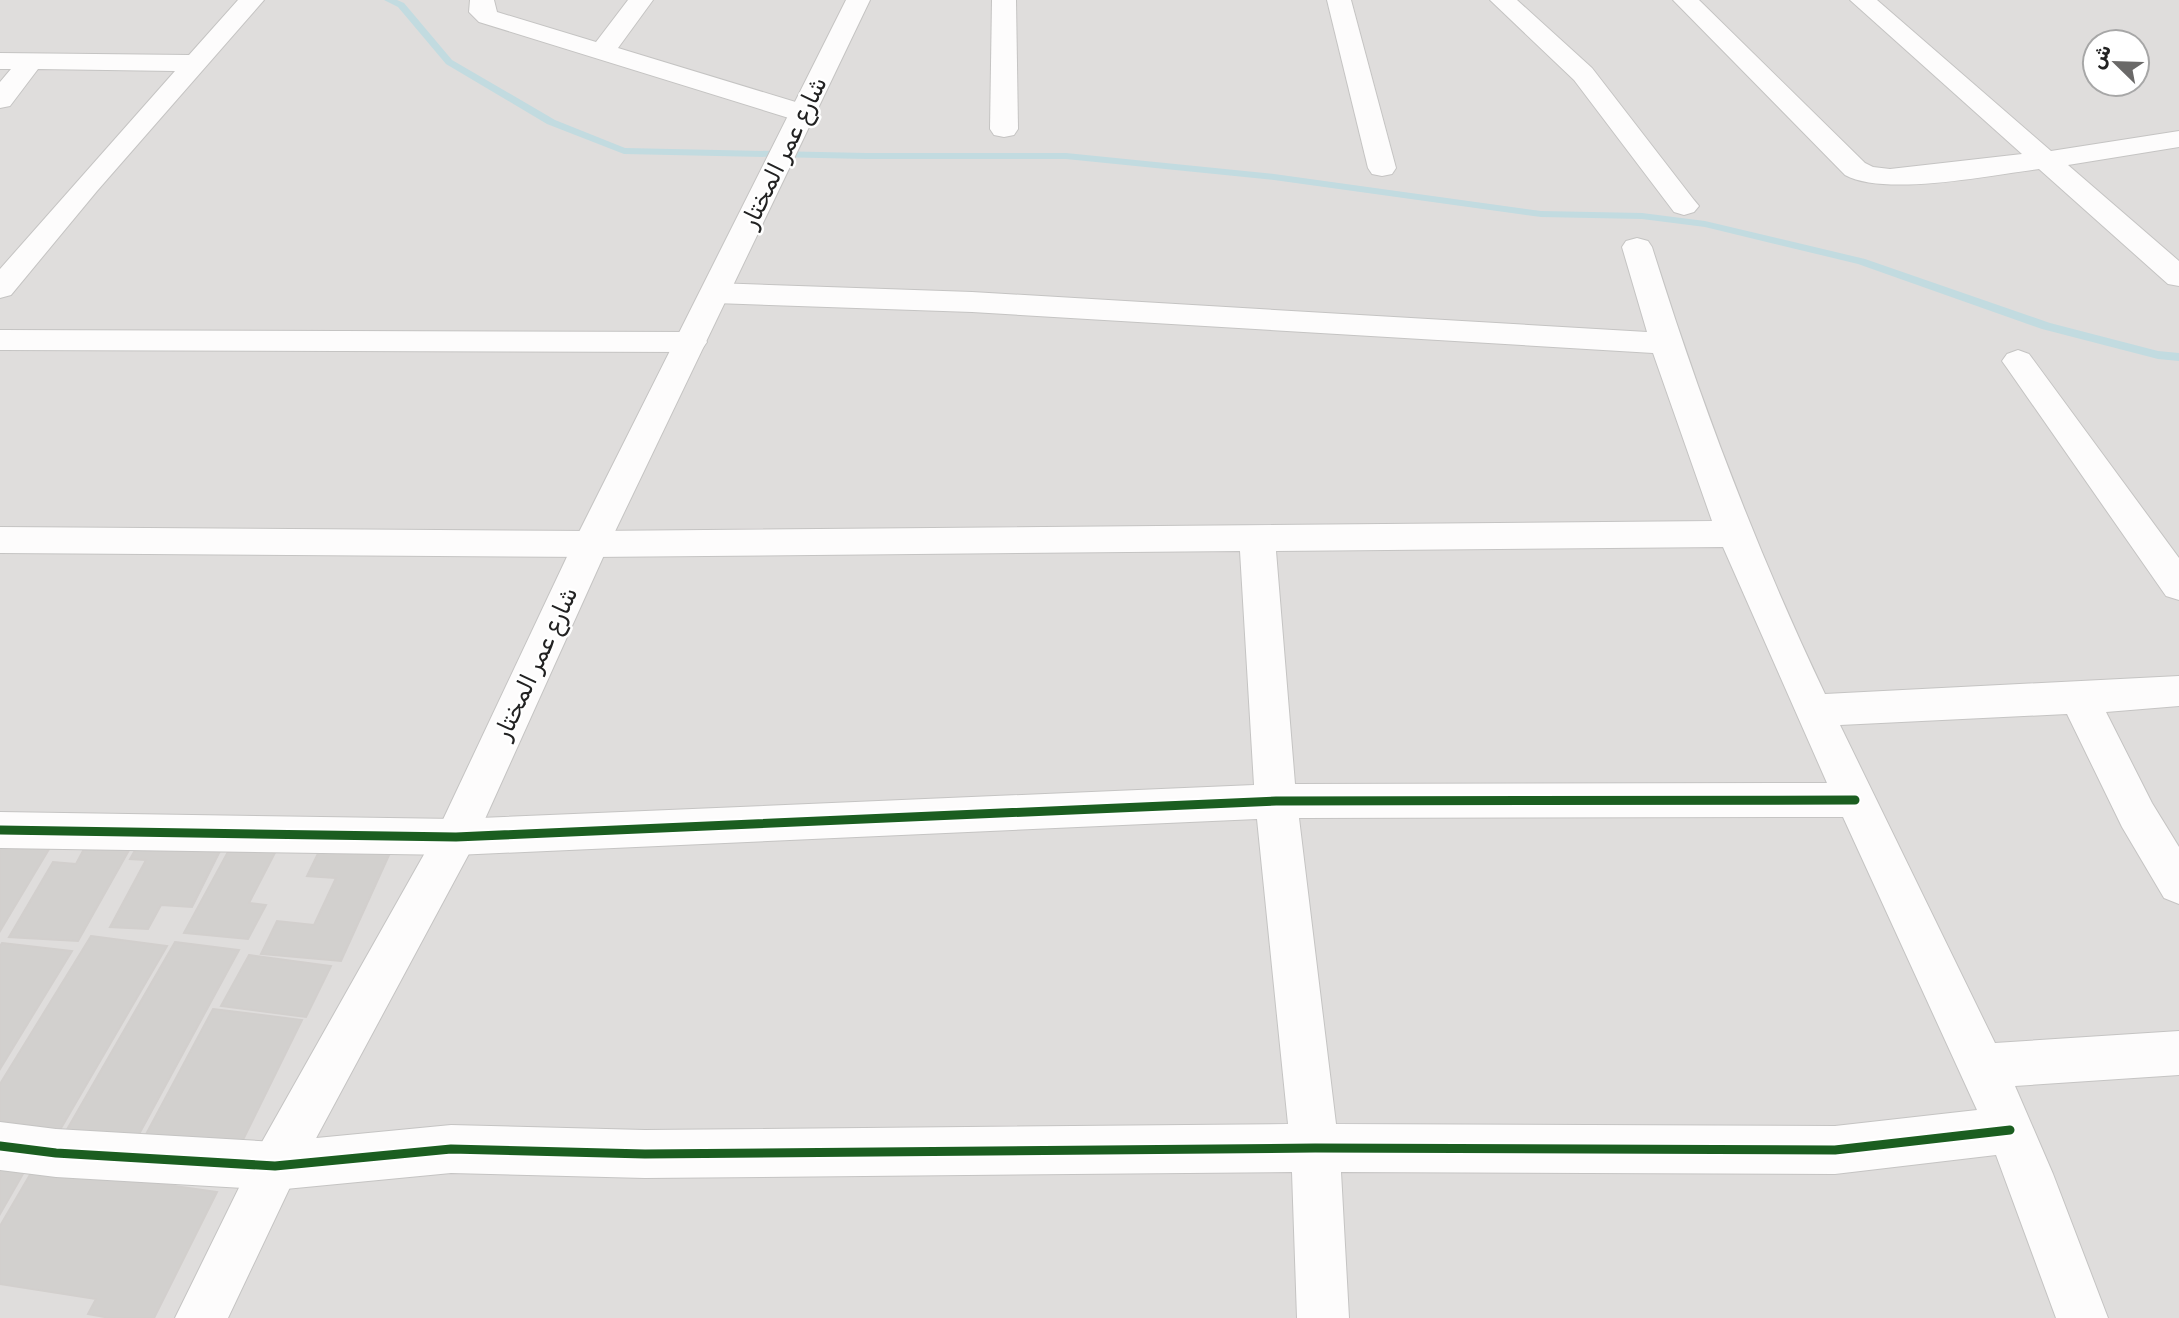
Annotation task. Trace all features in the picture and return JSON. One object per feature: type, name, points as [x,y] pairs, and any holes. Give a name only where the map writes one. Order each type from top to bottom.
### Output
[{"type":"street","points":[[0,288],[194,63],[252,0]]},
{"type":"street","points":[[482,0],[482,12],[488,17],[803,113]]},
{"type":"street","points":[[603,50],[641,0]]},
{"type":"street","name":"شارع عمر المختار","points":[[201,1318],[275,1166],[456,837],[590,544],[858,0]]},
{"type":"street","points":[[1004,0],[1004,130]]},
{"type":"street","points":[[1339,0],[1382,168]]},
{"type":"street","points":[[1502,0],[1583,74],[1684,206]]},
{"type":"street","points":[[1685,0],[1855,169],[1866,174],[1890,177],[2047,160],[2179,139]]},
{"type":"street","points":[[1862,0],[2179,277]]},
{"type":"street","points":[[0,61],[194,63]]},
{"type":"street","points":[[0,100],[31,61]]},
{"type":"street","points":[[1637,247],[1665,343],[1735,534],[1855,800],[2010,1130],[2082,1318]]},
{"type":"street","points":[[715,293],[986,303],[1665,343]]},
{"type":"street","points":[[0,340],[691,342]]},
{"type":"street","points":[[2018,361],[2179,586]]},
{"type":"street","points":[[0,540],[590,544],[1735,534]]},
{"type":"street","points":[[1257,538],[1276,801],[1315,1148],[1323,1318]]},
{"type":"street","points":[[1815,710],[2179,691]]},
{"type":"street","points":[[2079,698],[2137,815],[2179,885]]},
{"type":"street","points":[[0,831],[456,837],[1276,801],[1855,800]]},
{"type":"street","points":[[1981,1066],[2179,1053]]},
{"type":"street","points":[[0,1146],[56,1153],[275,1166],[451,1149],[645,1154],[1315,1148],[1836,1150],[2010,1130]]},
{"type":"shaded area","points":[[0,0],[2179,0],[2179,1318],[0,1318]]},
{"type":"building","points":[[146,831],[229,833],[192,907],[161,905],[148,929],[110,927],[146,860],[130,859]]},
{"type":"building","points":[[92,834],[137,836],[78,941],[9,937],[53,862],[76,864]]},
{"type":"building","points":[[236,837],[281,841],[249,903],[266,905],[248,939],[184,933]]},
{"type":"building","points":[[326,837],[395,842],[341,961],[261,954],[277,921],[314,925],[336,878],[307,876]]},
{"type":"building","points":[[0,845],[49,849],[0,931]]},
{"type":"building","points":[[91,936],[167,946],[60,1130],[0,1121],[0,1084]]},
{"type":"building","points":[[175,942],[239,950],[131,1149],[61,1140]]},
{"type":"building","points":[[2,943],[72,951],[0,1069],[0,946]]},
{"type":"building","points":[[249,955],[331,966],[306,1017],[221,1006]]},
{"type":"building","points":[[213,1009],[302,1020],[237,1152],[143,1140]]},
{"type":"building","points":[[35,1166],[217,1192],[154,1318],[110,1318],[88,1314],[96,1299],[0,1284],[0,1226]]},
{"type":"building","points":[[0,1169],[24,1172],[0,1214]]},
{"type":"waterway","points":[[389,0],[401,5],[449,62],[551,122],[624,151],[866,156],[1066,156],[1274,177],[1541,214],[1642,216],[1705,224],[1861,261],[2046,326],[2158,355],[2179,357]]},
{"type":"cycle path","points":[[0,830],[456,837],[1276,801],[1855,800]]},
{"type":"cycle path","points":[[0,1146],[56,1153],[275,1166],[451,1149],[645,1154],[1315,1148],[1835,1150],[2010,1130]]}]
